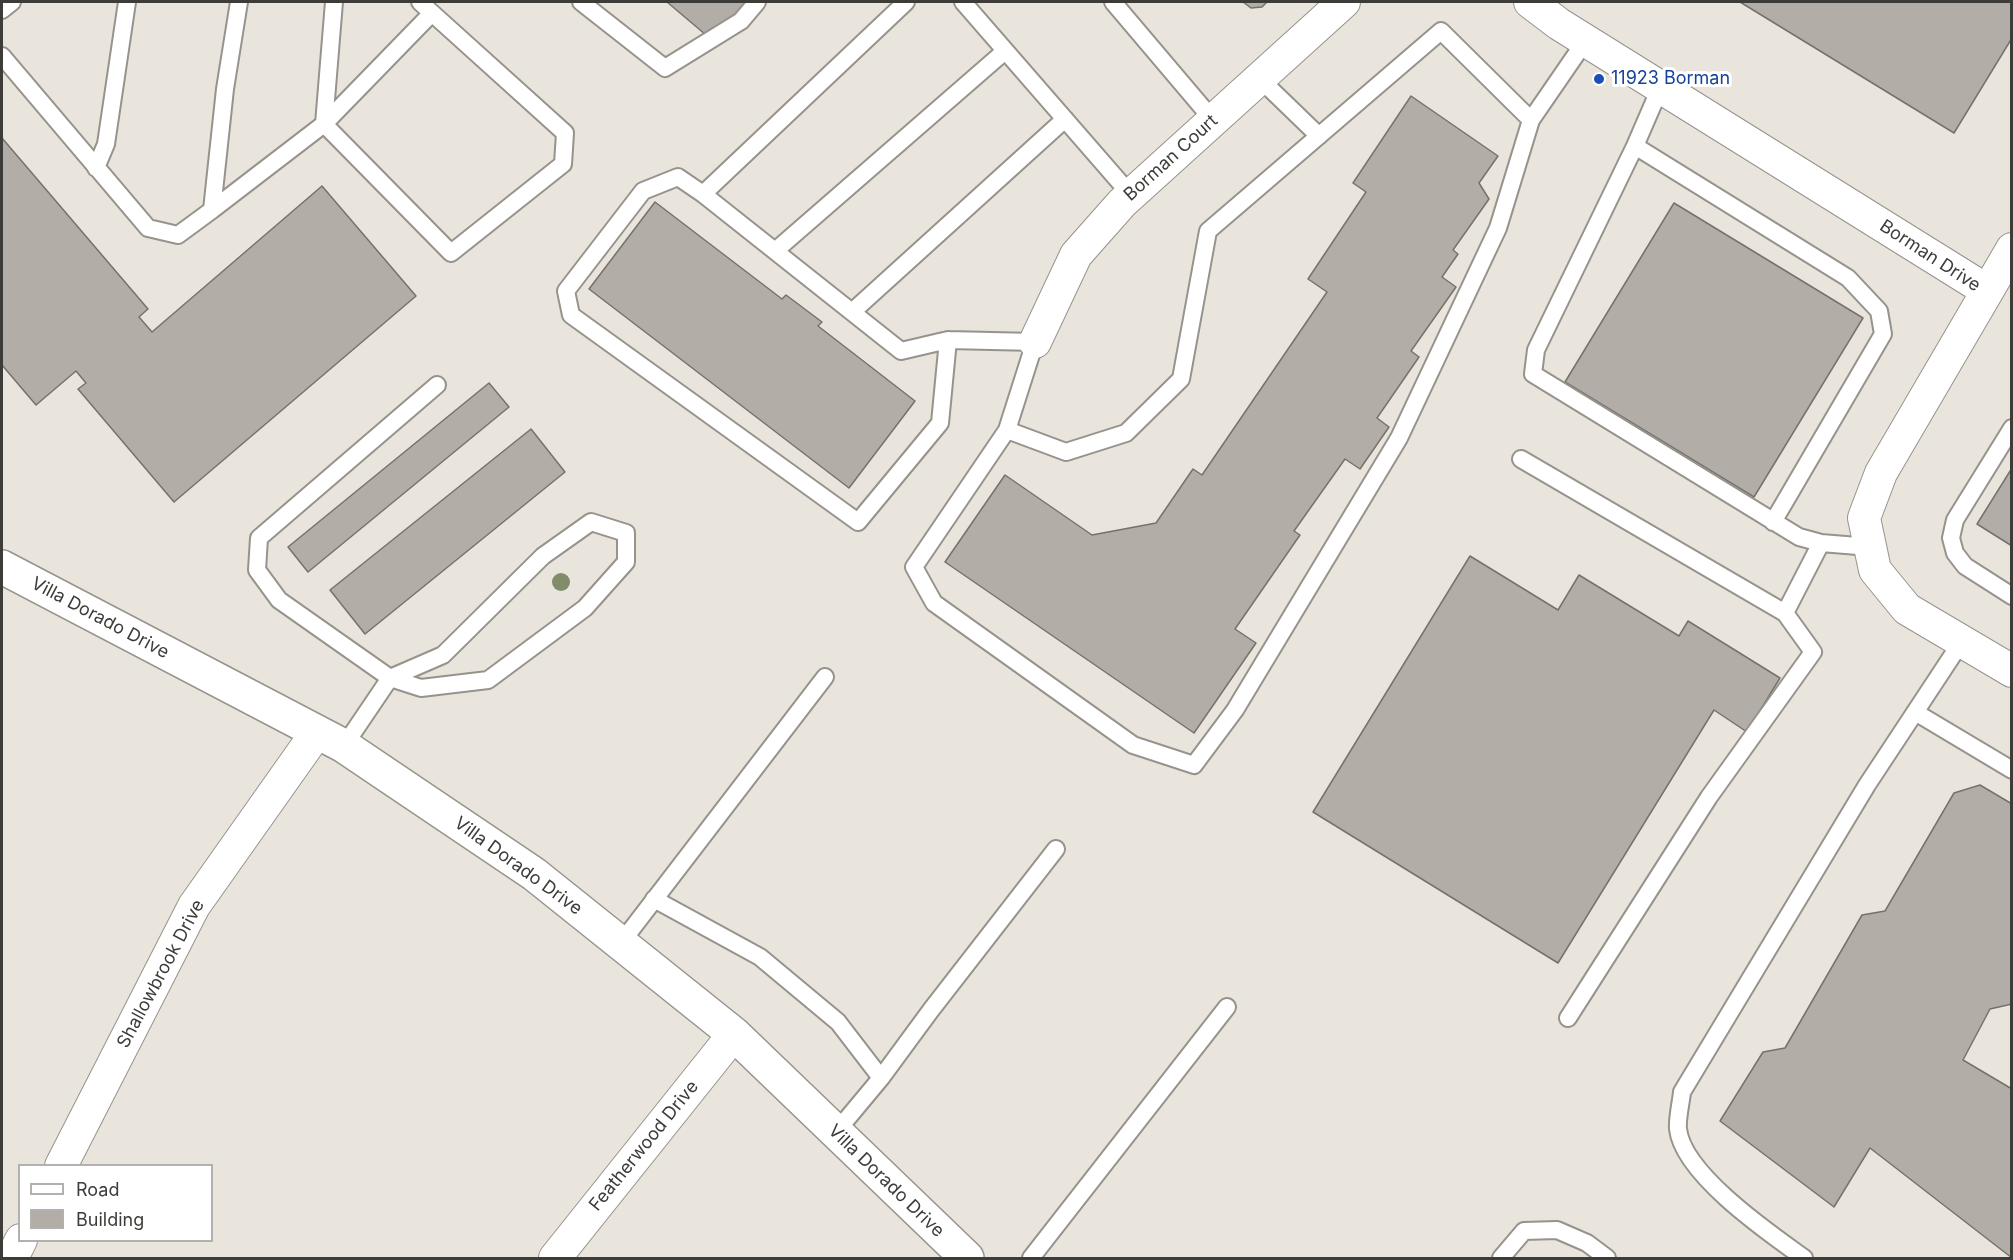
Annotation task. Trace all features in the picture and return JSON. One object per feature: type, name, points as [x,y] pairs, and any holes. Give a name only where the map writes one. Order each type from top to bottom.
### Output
[{"type":"street","name":"Borman Court","points":[[1035,342],[1076,255],[1130,194],[1344,2]]},
{"type":"street","name":"Borman Drive","points":[[1530,2],[1558,24],[1986,290],[1881,473],[1864,518],[1875,570],[1907,609],[2012,671]]},
{"type":"street","points":[[1986,290],[2012,249]]},
{"type":"street","name":"Villa Dorado Drive","points":[[2,567],[330,739],[534,874],[734,1034],[967,1258]]},
{"type":"street","name":"Shallowbrook Drive","points":[[62,1164],[194,906],[330,739]]},
{"type":"street","name":"Featherwood Drive","points":[[555,1258],[734,1034]]},
{"type":"street","points":[[12,1258],[20,1242]]},
{"type":"lane","points":[[2,10],[12,2]]},
{"type":"lane","points":[[96,168],[106,144],[127,2]]},
{"type":"lane","points":[[212,210],[225,89],[239,2]]},
{"type":"lane","points":[[2,56],[148,228],[178,234],[324,124],[426,7],[565,133],[563,165],[451,254],[324,124],[334,2]]},
{"type":"lane","points":[[581,2],[665,68],[741,21],[757,2]]},
{"type":"lane","points":[[703,194],[906,2]]},
{"type":"lane","points":[[963,2],[1130,194]]},
{"type":"lane","points":[[1113,2],[1213,120]]},
{"type":"lane","points":[[1007,430],[1066,452],[1126,433],[1181,379],[1208,231],[1441,31],[1531,120]]},
{"type":"lane","points":[[948,340],[940,423],[858,522],[571,315],[566,291],[643,191],[678,177],[703,194],[902,351],[948,340],[1035,342],[1007,430],[914,567],[934,603],[1133,745],[1194,765],[1235,710],[1399,438],[1498,228],[1531,120],[1586,40]]},
{"type":"lane","points":[[775,251],[1005,51]]},
{"type":"lane","points":[[1259,78],[1319,136]]},
{"type":"lane","points":[[1661,86],[1635,146],[1536,350],[1533,375],[1799,537],[1821,543],[1870,547]]},
{"type":"lane","points":[[852,312],[1065,119]]},
{"type":"lane","points":[[1635,146],[1848,278],[1879,311],[1883,334],[1773,522]]},
{"type":"lane","points":[[330,739],[390,678],[443,655],[543,556],[591,522],[626,533],[626,562],[585,608],[488,680],[421,688],[390,678],[279,600],[257,570],[258,538],[436,385]]},
{"type":"lane","points":[[2012,428],[1955,520],[1951,538],[1955,553],[1965,566],[2012,596]]},
{"type":"lane","points":[[1521,459],[1785,613],[1813,652],[1709,797],[1568,1018]]},
{"type":"lane","points":[[1785,613],[1821,543]]},
{"type":"lane","points":[[1804,1258],[1724,1198],[1688,1155],[1678,1129],[1682,1092],[1868,785],[1962,641]]},
{"type":"lane","points":[[621,943],[825,677]]},
{"type":"lane","points":[[1915,712],[2012,770]]},
{"type":"lane","points":[[836,1132],[881,1078],[1056,849]]},
{"type":"lane","points":[[654,899],[760,957],[838,1022],[881,1078]]},
{"type":"lane","points":[[1031,1258],[1227,1007]]},
{"type":"lane","points":[[1501,1258],[1524,1231],[1557,1230],[1587,1242],[1607,1258]]},
{"type":"building","points":[[667,2],[747,2],[731,19],[706,35]]},
{"type":"building","points":[[1243,2],[1267,2],[1262,7],[1251,8]]},
{"type":"building","points":[[1740,2],[2012,2],[2012,38],[1954,133]]},
{"type":"building","points":[[1411,96],[1498,156],[1479,183],[1489,199],[1453,250],[1458,254],[1442,277],[1456,287],[1411,351],[1419,357],[1377,418],[1389,427],[1360,469],[1345,459],[1294,531],[1300,535],[1235,629],[1256,643],[1194,733],[945,562],[1005,475],[1092,535],[1156,523],[1193,469],[1202,475],[1327,292],[1308,279],[1366,192],[1353,183]]},
{"type":"building","points":[[2,138],[148,309],[139,317],[152,332],[322,186],[416,296],[174,502],[78,389],[86,383],[76,371],[36,405],[2,365]]},
{"type":"building","points":[[655,202],[782,299],[786,295],[822,322],[818,326],[915,401],[849,488],[589,289]]},
{"type":"building","points":[[1674,203],[1863,318],[1754,497],[1565,382]]},
{"type":"building","points":[[489,383],[509,407],[308,572],[288,547]]},
{"type":"building","points":[[531,429],[565,472],[365,634],[330,590]]},
{"type":"building","points":[[2012,468],[2012,546],[1977,524]]},
{"type":"building","points":[[1470,556],[1558,610],[1579,575],[1679,636],[1688,621],[1780,678],[1747,732],[1714,710],[1558,963],[1313,812]]},
{"type":"building","points":[[1980,785],[2012,804],[2012,1004],[1990,1009],[1963,1060],[2012,1089],[2012,1258],[1870,1148],[1834,1207],[1720,1121],[1763,1052],[1785,1048],[1862,915],[1885,911],[1954,793]]},
{"type":"place","name":"11923 Borman","points":[[1599,79]]}]
